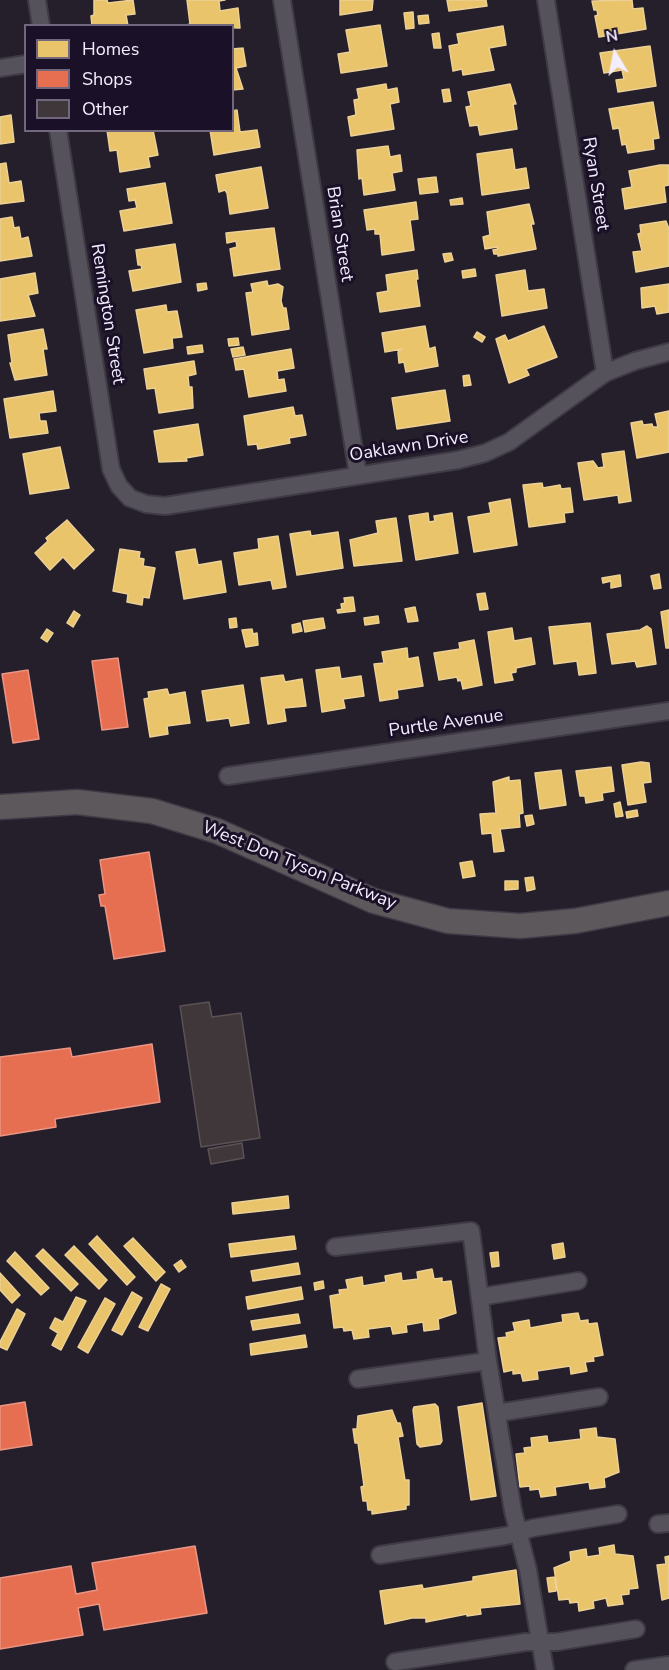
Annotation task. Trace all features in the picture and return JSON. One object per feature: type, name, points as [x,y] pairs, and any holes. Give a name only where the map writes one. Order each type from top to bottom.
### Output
[{"type":"main road","name":"West Don Tyson Parkway","points":[[0,807],[77,802],[152,810],[217,831],[374,902],[448,921],[520,926],[575,921],[669,903]]},
{"type":"street","points":[[37,0],[41,24]]},
{"type":"street","name":"Brian Street","points":[[282,0],[358,475]]},
{"type":"street","name":"Ryan Street","points":[[546,0],[605,373]]},
{"type":"street","points":[[0,68],[24,64]]},
{"type":"street","name":"Remington Street","points":[[58,132],[111,469],[119,486],[130,498]]},
{"type":"street","name":"Oaklawn Drive","points":[[130,498],[147,504],[165,506],[458,460],[485,453],[509,442],[605,373],[634,361],[669,352]]},
{"type":"street","name":"Purtle Avenue","points":[[228,776],[669,711]]},
{"type":"street","points":[[335,1247],[471,1231],[488,1361],[545,1670]]},
{"type":"street","points":[[480,1297],[578,1281]]},
{"type":"street","points":[[358,1379],[488,1361]]},
{"type":"street","points":[[497,1413],[599,1397]]},
{"type":"street","points":[[380,1555],[618,1514]]},
{"type":"street","points":[[395,1662],[541,1641],[556,1642],[636,1629]]},
{"type":"street","points":[[634,1670],[669,1665]]},
{"type":"building: Homes","points":[[94,0],[107,0],[108,3],[133,0],[135,14],[126,15],[128,24],[92,24],[91,16],[94,15]]},
{"type":"building: Homes","points":[[187,0],[225,0],[219,1],[220,11],[238,8],[240,28],[234,28],[234,24],[190,24]]},
{"type":"building: Homes","points":[[340,0],[373,0],[372,10],[340,15]]},
{"type":"building: Homes","points":[[447,0],[486,0],[487,6],[449,11]]},
{"type":"building: Homes","points":[[632,0],[633,9],[643,8],[646,29],[599,37],[595,16],[598,15],[592,1]]},
{"type":"building: Homes","points":[[413,12],[414,28],[406,29],[404,13]]},
{"type":"building: Homes","points":[[428,15],[429,23],[419,24],[418,16]]},
{"type":"building: Homes","points":[[380,25],[387,66],[341,73],[338,54],[350,52],[346,30]]},
{"type":"building: Homes","points":[[503,26],[506,45],[489,48],[494,70],[463,75],[462,69],[453,71],[449,46],[459,44],[457,34]]},
{"type":"building: Homes","points":[[439,33],[441,48],[434,48],[432,34]]},
{"type":"building: Homes","points":[[650,46],[656,86],[618,92],[616,80],[624,79],[622,70],[604,73],[600,53]]},
{"type":"building: Homes","points":[[243,48],[246,66],[236,68],[243,89],[234,90],[234,49]]},
{"type":"building: Homes","points":[[386,84],[387,90],[397,88],[399,102],[390,104],[394,129],[351,136],[348,117],[356,115],[354,100],[359,99],[357,89]]},
{"type":"building: Homes","points":[[510,84],[516,104],[513,104],[517,129],[480,135],[478,125],[470,126],[466,107],[471,106],[468,92]]},
{"type":"building: Homes","points":[[449,89],[451,101],[444,102],[442,90]]},
{"type":"building: Homes","points":[[653,102],[659,138],[653,139],[654,149],[628,153],[626,144],[622,145],[619,128],[613,129],[609,109]]},
{"type":"building: Homes","points":[[237,110],[240,132],[257,130],[260,147],[214,155],[210,132],[234,132],[234,111]]},
{"type":"building: Homes","points":[[11,115],[14,142],[0,144],[0,117]]},
{"type":"building: Homes","points":[[107,132],[153,132],[158,155],[148,157],[150,167],[120,172],[117,150],[110,151]]},
{"type":"building: Homes","points":[[388,146],[390,157],[400,155],[402,171],[392,173],[395,190],[364,195],[362,178],[359,179],[357,150]]},
{"type":"building: Homes","points":[[512,149],[515,170],[526,168],[529,188],[482,195],[477,154]]},
{"type":"building: Homes","points":[[6,163],[9,183],[21,181],[24,201],[0,204],[0,164]]},
{"type":"building: Homes","points":[[669,165],[669,185],[664,186],[666,202],[625,209],[622,189],[632,187],[629,171]]},
{"type":"building: Homes","points":[[261,167],[268,208],[230,214],[227,193],[225,190],[219,192],[216,175]]},
{"type":"building: Homes","points":[[436,177],[438,192],[420,194],[418,179]]},
{"type":"building: Homes","points":[[165,183],[172,223],[124,231],[120,211],[137,208],[135,200],[129,201],[127,189]]},
{"type":"building: Homes","points":[[462,198],[463,204],[451,205],[450,200]]},
{"type":"building: Homes","points":[[416,202],[418,219],[410,220],[414,250],[382,255],[380,234],[375,234],[375,229],[367,230],[364,210]]},
{"type":"building: Homes","points":[[529,204],[534,224],[531,224],[536,249],[498,256],[493,250],[498,249],[497,247],[485,249],[483,237],[490,235],[487,212]]},
{"type":"building: Homes","points":[[12,217],[14,228],[19,227],[21,239],[28,237],[32,256],[0,261],[0,219]]},
{"type":"building: Homes","points":[[666,221],[669,229],[669,266],[636,272],[633,252],[642,251],[638,234],[641,233],[640,225]]},
{"type":"building: Homes","points":[[274,228],[280,269],[234,276],[230,249],[237,247],[236,241],[227,243],[226,233]]},
{"type":"building: Homes","points":[[175,244],[181,282],[133,291],[129,271],[142,269],[141,265],[138,265],[136,250]]},
{"type":"building: Homes","points":[[451,253],[453,260],[445,262],[443,254]]},
{"type":"building: Homes","points":[[475,269],[476,276],[463,278],[462,271]]},
{"type":"building: Homes","points":[[417,270],[420,306],[380,312],[377,293],[388,291],[386,275]]},
{"type":"building: Homes","points":[[525,270],[528,291],[544,289],[547,308],[502,316],[496,275]]},
{"type":"building: Homes","points":[[35,273],[38,293],[28,295],[35,316],[0,321],[0,279]]},
{"type":"building: Homes","points":[[267,281],[268,286],[278,284],[283,287],[281,301],[283,308],[286,308],[289,329],[252,335],[246,293],[253,292],[251,284]]},
{"type":"building: Homes","points":[[206,283],[207,289],[198,291],[197,284]]},
{"type":"building: Homes","points":[[669,284],[669,312],[657,314],[655,306],[642,308],[641,288]]},
{"type":"building: Homes","points":[[166,305],[167,312],[177,311],[182,337],[172,338],[173,348],[144,353],[136,310]]},
{"type":"building: Homes","points":[[425,326],[429,349],[435,347],[438,366],[406,372],[404,362],[399,363],[398,352],[402,349],[385,352],[382,333]]},
{"type":"building: Homes","points":[[544,326],[557,357],[526,369],[529,375],[509,383],[496,339],[505,335],[508,341]]},
{"type":"building: Homes","points":[[43,329],[47,349],[43,349],[47,375],[15,380],[10,363],[12,363],[8,335]]},
{"type":"building: Homes","points":[[477,332],[485,337],[482,342],[474,337]]},
{"type":"building: Homes","points":[[238,338],[239,345],[229,346],[228,339]]},
{"type":"building: Homes","points":[[202,345],[203,352],[188,354],[187,347]]},
{"type":"building: Homes","points":[[243,347],[245,355],[233,357],[231,349]]},
{"type":"building: Homes","points":[[291,349],[294,368],[277,371],[278,380],[284,379],[286,391],[249,397],[244,369],[236,370],[234,359]]},
{"type":"building: Homes","points":[[194,361],[196,374],[188,376],[189,387],[192,387],[193,408],[159,413],[155,388],[147,389],[144,369]]},
{"type":"building: Homes","points":[[469,375],[471,385],[464,386],[463,376]]},
{"type":"building: Homes","points":[[445,390],[450,421],[397,429],[392,398]]},
{"type":"building: Homes","points":[[53,391],[56,411],[39,413],[40,421],[46,421],[48,433],[10,438],[4,399]]},
{"type":"building: Homes","points":[[293,407],[295,416],[302,415],[306,435],[289,438],[290,443],[258,449],[257,444],[248,445],[244,416]]},
{"type":"building: Homes","points":[[669,411],[669,452],[637,458],[631,423],[642,421],[643,425],[652,424],[653,427],[658,427],[655,414]]},
{"type":"building: Homes","points":[[198,424],[203,455],[186,458],[187,461],[159,462],[154,431]]},
{"type":"building: Homes","points":[[60,447],[69,488],[30,494],[23,454]]},
{"type":"building: Homes","points":[[624,451],[631,501],[619,503],[618,495],[584,500],[578,463],[593,461],[598,468],[604,467],[602,454]]},
{"type":"building: Homes","points":[[542,483],[543,488],[560,485],[561,489],[570,488],[573,512],[564,513],[565,522],[529,527],[523,485]]},
{"type":"building: Homes","points":[[510,499],[517,545],[474,552],[468,517],[491,513],[489,503]]},
{"type":"building: Homes","points":[[428,513],[429,522],[435,521],[434,516],[452,513],[458,553],[416,560],[409,516]]},
{"type":"building: Homes","points":[[396,518],[402,561],[354,566],[350,540],[378,533],[376,521]]},
{"type":"building: Homes","points":[[67,520],[94,550],[74,569],[63,557],[50,570],[35,553],[48,541],[46,538]]},
{"type":"building: Homes","points":[[310,531],[311,536],[338,532],[343,568],[297,575],[290,534]]},
{"type":"building: Homes","points":[[278,536],[286,587],[273,589],[271,580],[239,585],[234,553],[259,549],[258,539]]},
{"type":"building: Homes","points":[[120,549],[140,552],[139,558],[144,559],[143,566],[155,568],[149,598],[143,597],[142,605],[127,602],[128,594],[113,591]]},
{"type":"building: Homes","points":[[195,549],[198,565],[221,561],[226,592],[184,599],[176,552]]},
{"type":"building: Homes","points":[[659,574],[661,588],[654,589],[651,576]]},
{"type":"building: Homes","points":[[620,575],[621,586],[611,588],[611,581],[603,583],[602,578]]},
{"type":"building: Homes","points":[[485,593],[488,609],[480,610],[477,594]]},
{"type":"building: Homes","points":[[353,597],[355,611],[338,613],[337,610],[342,609],[341,604],[345,603],[344,598]]},
{"type":"building: Homes","points":[[415,607],[418,621],[408,622],[405,609]]},
{"type":"building: Homes","points":[[669,610],[669,648],[666,648],[661,612]]},
{"type":"building: Homes","points":[[74,611],[80,615],[73,627],[67,623]]},
{"type":"building: Homes","points":[[378,616],[379,623],[365,625],[364,618]]},
{"type":"building: Homes","points":[[236,618],[237,627],[230,628],[229,619]]},
{"type":"building: Homes","points":[[323,618],[325,628],[305,632],[303,621]]},
{"type":"building: Homes","points":[[300,623],[302,631],[293,633],[292,625]]},
{"type":"building: Homes","points":[[590,623],[596,673],[579,675],[577,661],[554,664],[549,627]]},
{"type":"building: Homes","points":[[647,626],[651,629],[656,664],[637,667],[635,661],[612,664],[607,634],[640,630]]},
{"type":"building: Homes","points":[[512,628],[514,641],[531,638],[535,664],[516,668],[516,672],[511,673],[513,680],[495,683],[488,632]]},
{"type":"building: Homes","points":[[47,629],[53,633],[47,642],[41,638]]},
{"type":"building: Homes","points":[[252,629],[253,634],[257,633],[258,645],[246,647],[242,630]]},
{"type":"building: Homes","points":[[474,640],[482,685],[463,689],[461,680],[458,681],[457,677],[439,680],[434,653],[460,649],[459,643]]},
{"type":"building: Homes","points":[[407,648],[408,659],[418,657],[423,686],[397,690],[398,698],[380,701],[374,664],[384,663],[382,652]]},
{"type":"building: Homes","points":[[339,667],[341,679],[361,676],[364,696],[343,699],[345,708],[322,712],[316,670]]},
{"type":"building: Homes","points":[[283,675],[285,682],[302,679],[306,706],[284,708],[286,721],[268,724],[261,678]]},
{"type":"building: Homes","points":[[243,685],[249,723],[231,726],[229,718],[207,721],[202,691]]},
{"type":"building: Homes","points":[[167,689],[169,695],[185,692],[190,723],[167,726],[168,734],[150,737],[144,699],[149,698],[148,692]]},
{"type":"building: Homes","points":[[649,763],[651,782],[643,783],[646,802],[628,805],[622,765]]},
{"type":"building: Homes","points":[[611,767],[614,791],[602,793],[603,800],[586,803],[585,796],[580,796],[576,771]]},
{"type":"building: Homes","points":[[561,770],[566,805],[540,809],[535,773]]},
{"type":"building: Homes","points":[[509,777],[509,781],[520,780],[523,813],[519,814],[520,827],[500,829],[504,851],[494,852],[492,833],[482,834],[480,814],[496,813],[493,782]]},
{"type":"building: Homes","points":[[620,802],[623,816],[616,817],[614,804]]},
{"type":"building: Homes","points":[[637,810],[638,816],[627,818],[626,812]]},
{"type":"building: Homes","points":[[532,815],[534,824],[527,826],[525,816]]},
{"type":"building: Homes","points":[[472,861],[475,876],[463,878],[460,863]]},
{"type":"building: Homes","points":[[533,877],[535,889],[527,891],[525,878]]},
{"type":"building: Homes","points":[[505,881],[518,881],[518,889],[505,890]]},
{"type":"building: Homes","points":[[288,1196],[289,1208],[233,1214],[232,1203]]},
{"type":"building: Homes","points":[[97,1236],[135,1277],[127,1285],[89,1244]]},
{"type":"building: Homes","points":[[294,1236],[296,1249],[231,1257],[229,1244]]},
{"type":"building: Homes","points":[[133,1238],[165,1272],[156,1281],[124,1246]]},
{"type":"building: Homes","points":[[563,1243],[565,1257],[554,1259],[552,1245]]},
{"type":"building: Homes","points":[[74,1246],[107,1280],[99,1289],[65,1255]]},
{"type":"building: Homes","points":[[43,1249],[78,1284],[71,1291],[36,1256]]},
{"type":"building: Homes","points":[[15,1252],[49,1288],[41,1295],[7,1261]]},
{"type":"building: Homes","points":[[498,1252],[499,1266],[492,1267],[490,1253]]},
{"type":"building: Homes","points":[[181,1260],[186,1267],[179,1272],[174,1265]]},
{"type":"building: Homes","points":[[298,1263],[300,1274],[253,1281],[251,1271]]},
{"type":"building: Homes","points":[[432,1269],[434,1279],[442,1278],[442,1282],[451,1281],[456,1313],[438,1319],[439,1329],[424,1331],[423,1322],[406,1325],[407,1332],[393,1334],[391,1326],[368,1329],[369,1337],[354,1339],[352,1330],[344,1331],[343,1327],[334,1328],[330,1296],[340,1294],[339,1290],[348,1289],[346,1280],[362,1277],[363,1286],[386,1282],[385,1276],[401,1273],[402,1281],[418,1279],[417,1272]]},
{"type":"building: Homes","points":[[0,1273],[20,1295],[12,1303],[0,1290]]},
{"type":"building: Homes","points":[[323,1281],[324,1288],[315,1290],[314,1283]]},
{"type":"building: Homes","points":[[161,1284],[170,1289],[148,1331],[139,1327]]},
{"type":"building: Homes","points":[[301,1287],[303,1299],[248,1309],[246,1297]]},
{"type":"building: Homes","points":[[132,1292],[142,1298],[122,1335],[112,1330]]},
{"type":"building: Homes","points":[[76,1297],[86,1301],[61,1350],[52,1345],[58,1333],[50,1328],[55,1318],[63,1322]]},
{"type":"building: Homes","points":[[105,1298],[115,1304],[88,1353],[78,1347]]},
{"type":"building: Homes","points":[[17,1309],[25,1314],[7,1350],[0,1347],[0,1342]]},
{"type":"building: Homes","points":[[578,1313],[580,1321],[588,1320],[588,1324],[597,1323],[603,1355],[593,1357],[594,1361],[585,1362],[587,1371],[571,1374],[570,1366],[537,1371],[538,1379],[523,1381],[521,1373],[513,1374],[513,1370],[504,1372],[498,1338],[507,1337],[506,1333],[515,1331],[513,1323],[529,1320],[530,1328],[563,1322],[562,1315]]},
{"type":"building: Homes","points":[[298,1314],[300,1323],[253,1330],[251,1321]]},
{"type":"building: Homes","points":[[305,1335],[307,1347],[251,1355],[250,1344]]},
{"type":"building: Homes","points":[[482,1403],[496,1496],[471,1500],[458,1407]]},
{"type":"building: Homes","points":[[435,1404],[438,1407],[442,1441],[440,1444],[420,1447],[417,1444],[414,1407]]},
{"type":"building: Homes","points":[[392,1410],[397,1423],[400,1423],[403,1436],[398,1437],[405,1480],[409,1480],[409,1505],[406,1505],[406,1509],[372,1514],[372,1510],[368,1510],[367,1501],[363,1501],[361,1487],[364,1486],[358,1443],[355,1443],[353,1429],[357,1429],[358,1416]]},
{"type":"building: Homes","points":[[596,1428],[597,1437],[615,1439],[619,1472],[604,1478],[605,1487],[590,1489],[589,1482],[555,1487],[556,1495],[541,1497],[539,1489],[530,1490],[530,1486],[520,1487],[516,1454],[525,1453],[524,1448],[532,1447],[531,1438],[547,1436],[548,1443],[581,1439],[580,1430]]},
{"type":"building: Homes","points":[[614,1545],[615,1554],[633,1556],[638,1588],[629,1589],[629,1594],[621,1595],[623,1604],[608,1606],[606,1598],[593,1601],[594,1608],[579,1611],[578,1602],[570,1603],[569,1599],[559,1600],[554,1568],[571,1561],[570,1552],[586,1549],[587,1557],[600,1555],[599,1548]]},
{"type":"building: Homes","points":[[669,1556],[669,1598],[662,1600],[657,1565],[666,1564],[665,1557]]},
{"type":"building: Homes","points":[[516,1570],[520,1604],[480,1608],[481,1614],[467,1616],[467,1614],[426,1622],[426,1618],[412,1618],[385,1624],[380,1591],[422,1585],[423,1589],[473,1581],[473,1577]]},
{"type":"building: Homes","points":[[555,1577],[556,1591],[549,1592],[547,1578]]},
{"type":"building: Shops","points":[[118,658],[128,727],[102,730],[92,661]]},
{"type":"building: Shops","points":[[28,670],[39,739],[13,743],[2,674]]},
{"type":"building: Shops","points":[[149,852],[165,951],[114,959],[105,906],[101,906],[99,895],[105,894],[100,860]]},
{"type":"building: Shops","points":[[152,1044],[160,1102],[55,1119],[56,1127],[0,1136],[0,1057],[70,1048],[72,1057]]},
{"type":"building: Shops","points":[[25,1402],[32,1445],[0,1450],[0,1406]]},
{"type":"building: Shops","points":[[195,1546],[207,1613],[104,1630],[99,1604],[78,1608],[83,1635],[0,1649],[0,1578],[71,1566],[76,1594],[97,1590],[92,1563]]},
{"type":"building: Other","points":[[209,1002],[212,1017],[241,1013],[260,1138],[201,1147],[180,1006]]},
{"type":"building: Other","points":[[242,1143],[244,1158],[211,1164],[208,1149]]}]
